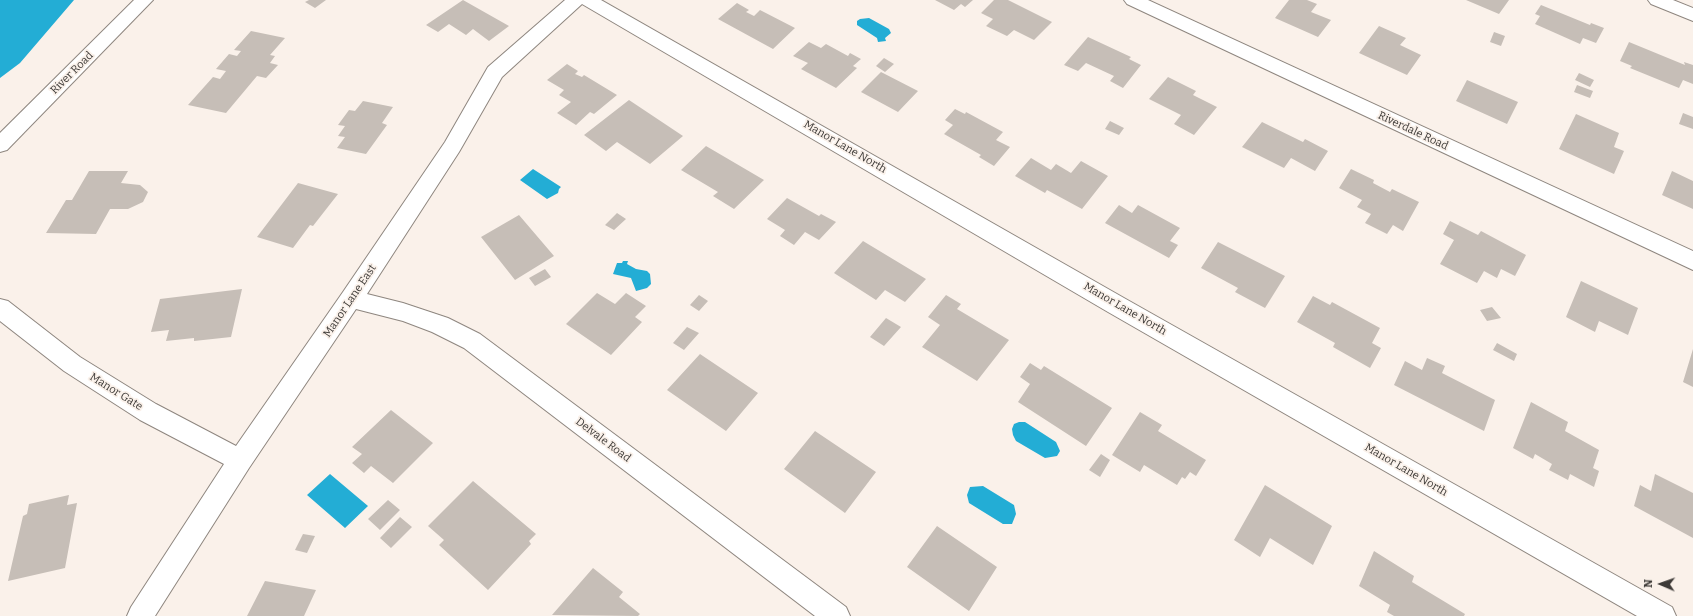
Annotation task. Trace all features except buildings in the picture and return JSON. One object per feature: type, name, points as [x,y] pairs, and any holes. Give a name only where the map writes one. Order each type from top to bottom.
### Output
[{"type":"street","name":"River Road","points":[[0,145],[144,0]]},
{"type":"street","name":"Manor Lane East","points":[[140,616],[240,460],[351,300],[452,147],[482,92],[495,72],[576,0]]},
{"type":"street","name":"Manor Lane North","points":[[588,0],[1123,309],[1663,616]]},
{"type":"street","name":"Riverdale Road","points":[[1133,0],[1693,261]]},
{"type":"street","points":[[1657,0],[1693,15]]},
{"type":"street","name":"Delvale Road","points":[[351,300],[403,312],[440,325],[472,341],[837,616]]},
{"type":"street","name":"Manor Gate","points":[[0,308],[72,364],[148,412],[240,460]]},
{"type":"water","points":[[0,0],[74,0],[20,63],[0,78]]},
{"type":"water","points":[[869,18],[889,29],[891,33],[885,38],[886,41],[878,42],[877,38],[857,25],[857,21],[860,19]]},
{"type":"water","points":[[533,169],[561,187],[558,193],[547,199],[520,180]]},
{"type":"water","points":[[623,261],[628,261],[627,264],[636,269],[647,271],[650,274],[651,284],[647,288],[636,291],[631,278],[613,274],[617,263],[622,263]]},
{"type":"water","points":[[1025,422],[1056,442],[1060,451],[1057,456],[1045,458],[1016,441],[1012,429],[1014,424]]},
{"type":"water","points":[[330,474],[368,506],[345,528],[307,495]]},
{"type":"water","points":[[983,486],[1014,505],[1016,514],[1012,524],[1003,524],[969,503],[967,495],[970,487]]}]
